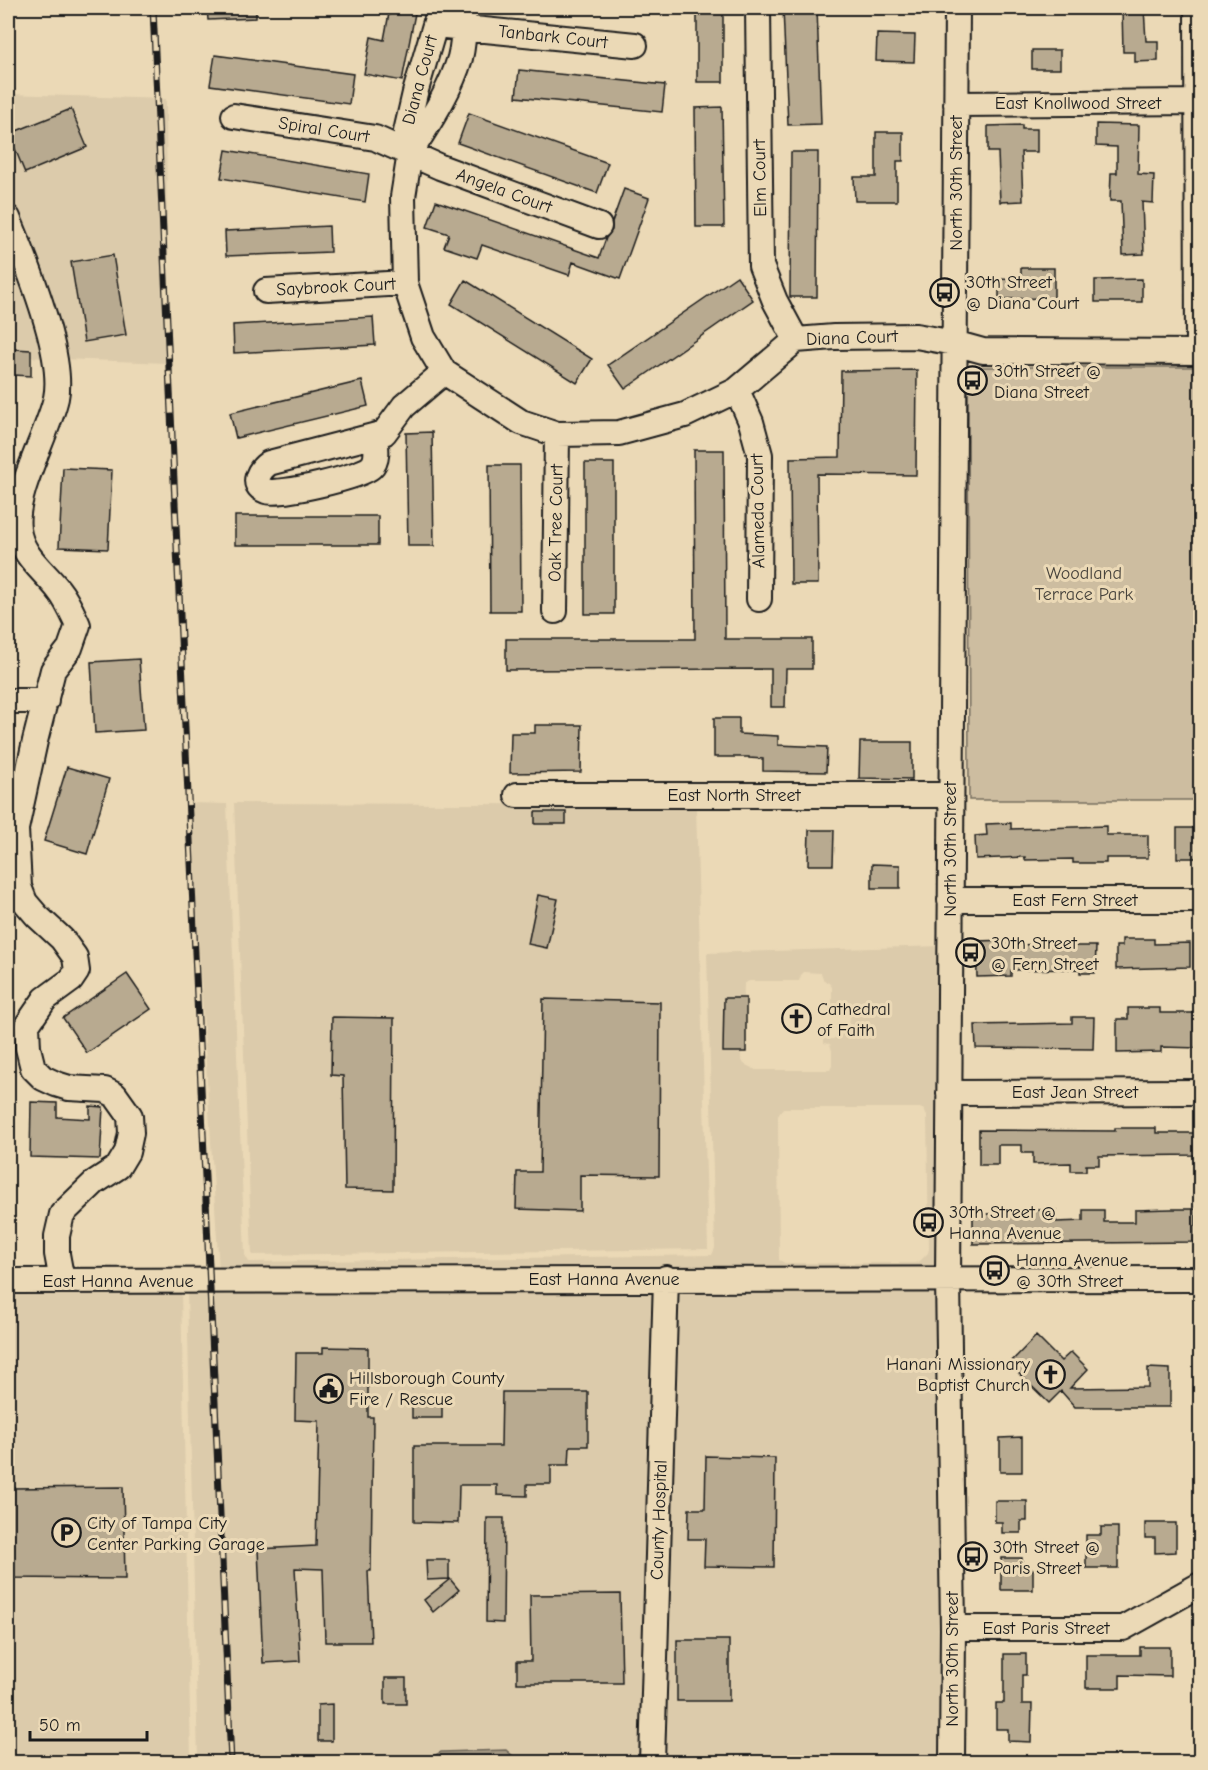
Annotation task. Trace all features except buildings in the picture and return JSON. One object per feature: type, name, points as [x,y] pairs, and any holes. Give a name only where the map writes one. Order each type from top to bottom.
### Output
[{"type":"street","name":"Elm Court","points":[[758,8],[761,266],[775,302],[796,340]]},
{"type":"street","name":"North 30th Street","points":[[952,1762],[953,1628],[948,1279],[957,8]]},
{"type":"street","points":[[1197,8],[1199,352]]},
{"type":"street","name":"Diana Court","points":[[411,153],[406,132],[437,16]]},
{"type":"street","name":"Tanbark Court","points":[[437,16],[635,45]]},
{"type":"street","name":"Diana Court","points":[[463,18],[460,57],[451,82],[411,153],[403,197],[405,283],[423,337],[444,372],[521,422],[556,434],[619,433],[685,415],[737,390],[796,340],[916,336],[983,351],[1199,352]]},
{"type":"street","name":"East Knollwood Street","points":[[956,104],[1199,102]]},
{"type":"street","name":"Spiral Court","points":[[234,116],[375,138],[411,153]]},
{"type":"street","name":"Angela Court","points":[[411,153],[440,167],[599,226]]},
{"type":"street","points":[[8,218],[14,245],[51,338],[57,377],[56,397],[21,503],[18,529],[25,552],[70,606],[78,625],[70,648],[53,670],[16,829],[19,886],[25,902],[62,939],[75,957],[77,971],[70,980],[45,999],[27,1025],[28,1048],[33,1068],[43,1078],[69,1088],[105,1090],[115,1095],[130,1116],[131,1133],[127,1152],[118,1167],[95,1182],[62,1214],[57,1236],[57,1254],[62,1281]]},
{"type":"street","name":"Saybrook Court","points":[[266,291],[405,283]]},
{"type":"street","points":[[375,436],[375,459],[372,467],[361,472],[304,489],[267,492],[260,487],[257,479],[258,473],[269,463],[384,433],[404,406],[444,372]]},
{"type":"street","name":"Alameda Court","points":[[737,390],[751,422],[760,455],[759,599]]},
{"type":"street","name":"Oak Tree Court","points":[[555,611],[556,434]]},
{"type":"street","points":[[8,701],[46,701]]},
{"type":"street","name":"East North Street","points":[[517,795],[951,795]]},
{"type":"street","name":"East Fern Street","points":[[950,900],[1200,900]]},
{"type":"street","name":"East Jean Street","points":[[949,1092],[1200,1092]]},
{"type":"street","name":"East Hanna Avenue","points":[[8,1281],[666,1278],[1200,1279]]},
{"type":"street","name":"County Hospital","points":[[652,1762],[666,1278]]},
{"type":"street","name":"East Paris Street","points":[[953,1628],[1124,1628],[1200,1585]]},
{"type":"shaded area","points":[[8,94],[166,99],[168,363],[62,359],[24,236],[8,198]]},
{"type":"shaded area","points":[[8,254],[15,254],[46,358],[8,356]]},
{"type":"shaded area","points":[[190,803],[227,804],[245,1255],[249,1262],[712,1255],[715,1248],[707,953],[942,946],[940,1270],[219,1271]],"holes":[[[804,972],[821,973],[824,981],[832,987],[832,1004],[842,1005],[850,1016],[849,1025],[842,1034],[833,1039],[824,1039],[824,1043],[830,1044],[832,1051],[830,1070],[756,1070],[744,1064],[741,1058],[744,984],[749,981],[799,981]],[[783,1108],[920,1108],[924,1110],[927,1116],[929,1249],[920,1261],[915,1263],[785,1263],[779,1260],[778,1116]]]},
{"type":"shaded area","points":[[234,803],[696,805],[708,1249],[252,1255]]},
{"type":"shaded area","points":[[657,1288],[644,1762],[520,1762],[506,1750],[442,1752],[430,1758],[430,1762],[198,1762],[187,1290]]},
{"type":"shaded area","points":[[674,1288],[940,1288],[944,1762],[660,1762]]},
{"type":"shaded area","points":[[181,1291],[191,1762],[8,1762],[8,1295]]},
{"type":"green space","name":"Woodland Terrace Park","points":[[968,367],[1200,367],[1200,800],[969,800]]},
{"type":"water","points":[[506,1750],[520,1762],[430,1762],[430,1758],[441,1752]]},
{"type":"railway","points":[[153,8],[231,1762]]},
{"type":"place","name":"30th Street @ Diana Court","points":[[945,292]]},
{"type":"place","name":"30th Street @ Diana Street","points":[[973,381]]},
{"type":"place","name":"30th Street @ Fern Street","points":[[970,953]]},
{"type":"place","name":"Cathedral of Faith","points":[[796,1019]]},
{"type":"place","name":"30th Street @ Hanna Avenue","points":[[928,1222]]},
{"type":"place","name":"Hanna Avenue @ 30th Street","points":[[995,1270]]},
{"type":"place","name":"Hanani Missionary Baptist Church","points":[[1051,1374]]},
{"type":"place","name":"Hillsborough County Fire / Rescue","points":[[328,1388]]},
{"type":"place","name":"City of Tampa City Center Parking Garage","points":[[66,1533]]},
{"type":"place","name":"30th Street @ Paris Street","points":[[972,1557]]}]
